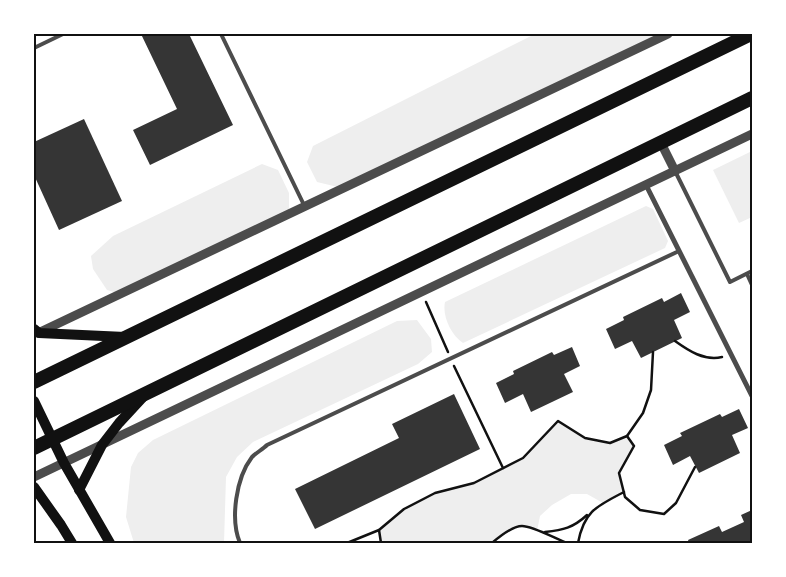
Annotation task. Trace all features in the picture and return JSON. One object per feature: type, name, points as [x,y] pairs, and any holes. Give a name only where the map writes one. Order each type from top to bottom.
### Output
[{"type":"highway","points":[[34,382],[751,34]]},
{"type":"highway","points":[[34,448],[752,98]]},
{"type":"main road","points":[[35,332],[126,338]]},
{"type":"main road","points":[[79,490],[102,445],[119,423],[147,393]]},
{"type":"main road","points":[[34,401],[64,463],[110,543]]},
{"type":"main road","points":[[34,487],[72,543]]},
{"type":"main road","points":[[34,502],[49,509]]},
{"type":"street","points":[[35,332],[668,34]]},
{"type":"street","points":[[34,477],[752,134]]},
{"type":"street","points":[[661,143],[675,171]]},
{"type":"street","points":[[646,185],[752,396]]},
{"type":"lane","points":[[34,48],[63,34]]},
{"type":"lane","points":[[221,34],[304,206]]},
{"type":"lane","points":[[675,171],[730,282],[752,271]]},
{"type":"lane","points":[[240,543],[235,533],[237,487],[252,457],[267,445],[679,251]]},
{"type":"lane","points":[[747,274],[752,285]]},
{"type":"path","points":[[421,292],[504,468]]},
{"type":"path","points":[[675,341],[690,352],[713,359],[732,356]]},
{"type":"path","points":[[347,543],[379,530],[404,509],[435,493],[474,483],[523,458],[558,421],[586,438],[610,443],[626,436],[643,413],[651,390],[653,352]]},
{"type":"path","points":[[626,436],[634,446],[618,473],[625,497],[640,510],[664,514],[676,503],[696,467]]},
{"type":"path","points":[[543,532],[564,530],[578,524],[603,503],[624,492]]},
{"type":"path","points":[[578,543],[580,532],[589,514]]},
{"type":"path","points":[[492,543],[503,534],[522,526],[543,532],[567,543]]},
{"type":"path","points":[[379,530],[380,543]]},
{"type":"shaded area","points":[[535,34],[668,34],[342,188],[317,182],[307,162],[313,146]]},
{"type":"shaded area","points":[[752,151],[752,217],[739,223],[713,170]]},
{"type":"shaded area","points":[[262,164],[278,170],[289,193],[289,214],[121,294],[107,290],[93,269],[91,256],[113,236]]},
{"type":"shaded area","points":[[646,206],[653,209],[668,241],[665,248],[463,343],[451,330],[446,319],[445,302]]},
{"type":"shaded area","points":[[417,320],[431,339],[432,352],[418,364],[253,442],[237,457],[226,477],[224,543],[134,543],[126,517],[131,467],[138,453],[153,440],[397,321]]},
{"type":"shaded area","points":[[558,421],[585,438],[610,443],[627,436],[634,446],[619,473],[624,492],[603,503],[587,494],[571,494],[552,505],[540,516],[537,531],[522,526],[503,534],[492,543],[381,543],[379,530],[404,509],[435,493],[474,483],[523,458]]},
{"type":"building","points":[[141,34],[189,34],[233,125],[150,165],[133,130],[177,109]]},
{"type":"building","points":[[84,119],[122,201],[59,230],[34,175],[34,142]]},
{"type":"building","points":[[681,293],[690,312],[674,320],[682,338],[641,358],[632,341],[615,349],[606,329],[624,320],[623,317],[662,298],[664,302]]},
{"type":"building","points":[[572,347],[580,366],[564,374],[573,392],[531,412],[523,394],[505,403],[496,383],[514,374],[513,371],[552,352],[554,355]]},
{"type":"building","points":[[454,394],[480,449],[315,529],[295,489],[399,438],[392,424]]},
{"type":"building","points":[[739,409],[748,428],[732,435],[740,453],[699,473],[690,456],[673,465],[664,445],[682,436],[680,433],[720,414],[722,417]]},
{"type":"building","points":[[752,510],[752,543],[689,543],[688,540],[719,526],[722,532],[744,522],[741,515]]}]
